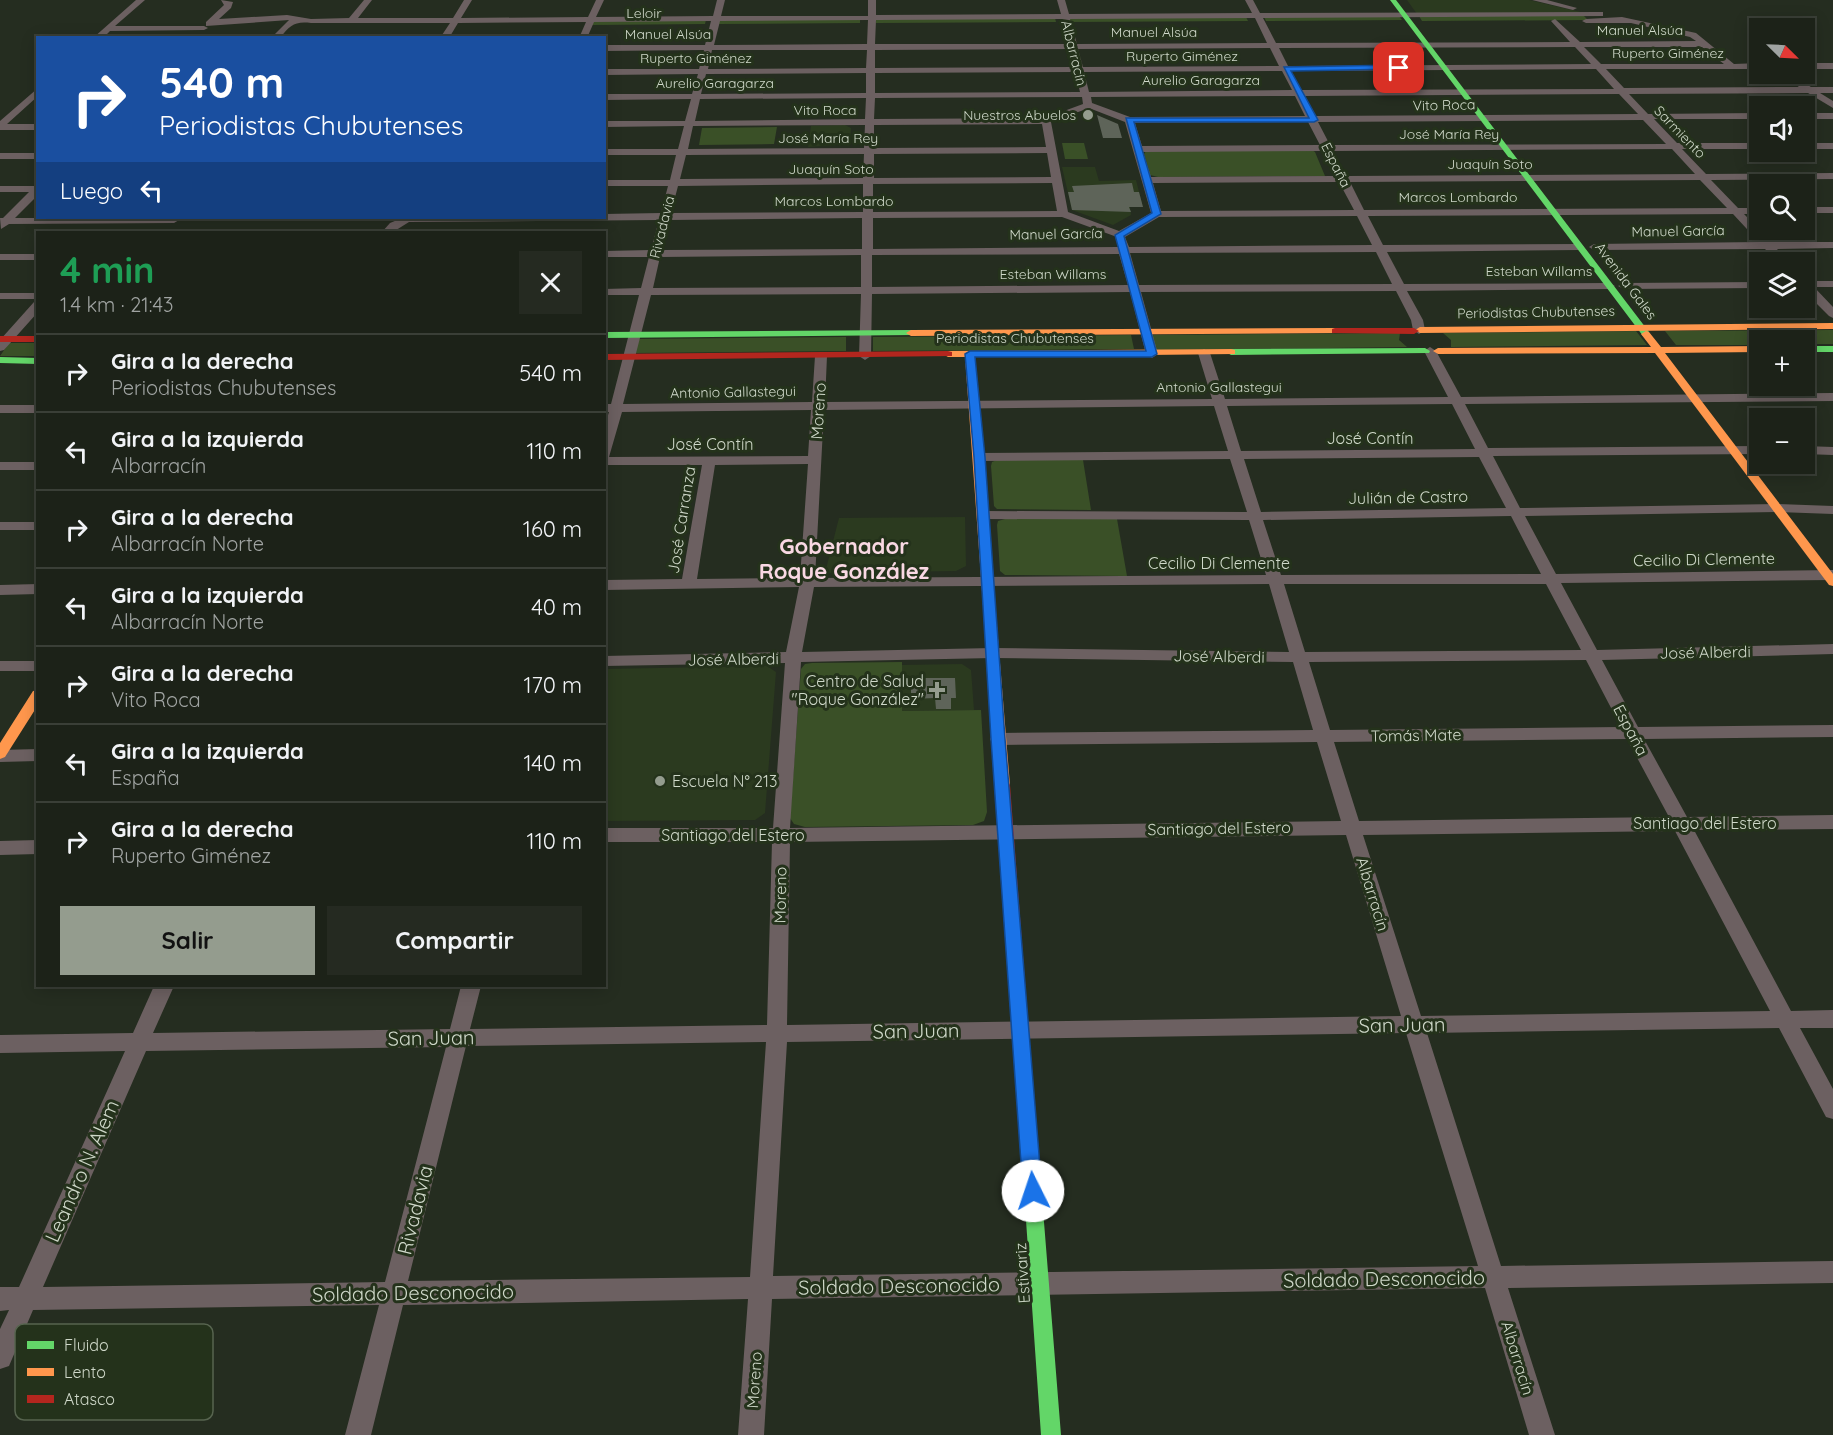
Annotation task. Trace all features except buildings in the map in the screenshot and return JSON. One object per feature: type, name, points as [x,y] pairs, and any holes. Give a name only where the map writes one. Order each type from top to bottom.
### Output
[{"type":"street","points":[[99,36],[141,0]]},
{"type":"street","points":[[198,36],[230,3],[225,0]]},
{"type":"street","points":[[352,21],[368,0]]},
{"type":"street","points":[[445,36],[468,0]]},
{"type":"street","points":[[585,36],[600,0]]},
{"type":"street","name":"Rivadavia","points":[[606,439],[610,408],[635,335],[721,0]]},
{"type":"street","points":[[865,356],[872,0]]},
{"type":"street","name":"Albarracín","points":[[1061,0],[1089,105]]},
{"type":"street","name":"España","points":[[1249,0],[1300,93],[1417,320],[1418,330]]},
{"type":"street","name":"Avenida Gales","points":[[1393,0],[1412,18],[1535,178],[1567,211],[1671,349],[1749,445]]},
{"type":"street","name":"Avenida Gales","points":[[1404,0],[1412,18]]},
{"type":"street","points":[[1536,0],[1597,17]]},
{"type":"street","name":"Leloir","points":[[107,29],[208,25],[280,17],[352,21],[414,20],[452,24],[1597,17],[1630,21],[1693,35],[1704,44]]},
{"type":"street","name":"Leloir","points":[[1412,18],[1555,21],[1597,17]]},
{"type":"street","points":[[277,36],[296,19]]},
{"type":"street","points":[[404,28],[414,20]]},
{"type":"street","name":"Sarmiento","points":[[1555,21],[1774,252]]},
{"type":"street","points":[[284,28],[404,28],[452,24]]},
{"type":"street","points":[[1704,44],[1732,66]]},
{"type":"street","name":"Manuel Alsúa","points":[[606,48],[1704,44]]},
{"type":"street","name":"Ruperto Giménez","points":[[606,72],[1749,66]]},
{"type":"street","points":[[1815,66],[1833,66]]},
{"type":"street","points":[[1800,84],[1833,105]]},
{"type":"street","name":"Aurelio Garagarza","points":[[606,97],[1833,90]]},
{"type":"street","points":[[0,127],[33,100]]},
{"type":"street","points":[[1089,105],[1129,120],[1156,214],[1120,235],[1063,214],[1046,122],[1089,105]]},
{"type":"street","name":"Vito Roca","points":[[1129,120],[1749,116]]},
{"type":"street","points":[[1815,116],[1833,116]]},
{"type":"street","name":"Vito Roca","points":[[606,124],[1046,122]]},
{"type":"street","points":[[0,127],[36,127]]},
{"type":"street","name":"José María Rey","points":[[1138,149],[1749,146]]},
{"type":"street","points":[[1815,146],[1833,146]]},
{"type":"street","name":"José María Rey","points":[[606,152],[1052,150]]},
{"type":"street","points":[[0,156],[36,156]]},
{"type":"street","name":"Juaquín Soto","points":[[1148,180],[1833,177]]},
{"type":"street","name":"Avenida Gales","points":[[1535,178],[1551,211],[1831,578]]},
{"type":"street","name":"Juaquín Soto","points":[[606,183],[1057,180]]},
{"type":"street","points":[[0,189],[36,189]]},
{"type":"street","points":[[2,223],[36,191]]},
{"type":"street","points":[[1815,210],[1833,210]]},
{"type":"street","name":"Marcos Lombardo","points":[[1156,214],[1749,211]]},
{"type":"street","name":"Marcos Lombardo","points":[[606,218],[1063,214]]},
{"type":"street","points":[[2,223],[115,219],[174,220]]},
{"type":"street","points":[[103,231],[115,219]]},
{"type":"street","points":[[388,231],[394,225],[407,219]]},
{"type":"street","points":[[1120,235],[1152,354]]},
{"type":"street","name":"Manuel García","points":[[1594,247],[1833,245]]},
{"type":"street","name":"Manuel García","points":[[606,254],[1579,247]]},
{"type":"street","points":[[0,257],[36,257]]},
{"type":"street","points":[[1815,284],[1833,284]]},
{"type":"street","points":[[1624,286],[1749,285]]},
{"type":"street","name":"Esteban Willams","points":[[606,292],[1609,286]]},
{"type":"street","points":[[1815,295],[1833,314]]},
{"type":"street","points":[[0,296],[36,296]]},
{"type":"street","points":[[2,341],[36,306]]},
{"type":"street","name":"Periodistas Chubutenses","points":[[606,335],[1833,326]]},
{"type":"street","points":[[1418,330],[1434,333],[1445,339],[1446,346],[1431,351],[1412,347],[1405,341],[1406,335],[1418,330]]},
{"type":"street","points":[[2,341],[36,339]]},
{"type":"street","name":"Periodistas Chubutenses","points":[[606,357],[1749,349]]},
{"type":"street","points":[[1815,349],[1833,349]]},
{"type":"street","name":"España","points":[[1431,351],[1833,1110]]},
{"type":"street","name":"Albarracín","points":[[1204,353],[1542,1435]]},
{"type":"street","name":"Estivariz","points":[[970,354],[980,457],[998,739],[1051,1435]]},
{"type":"street","name":"Moreno","points":[[751,1435],[777,1033],[781,836],[793,658],[807,584],[821,356]]},
{"type":"street","points":[[0,360],[36,361]]},
{"type":"street","name":"Antonio Gallastegui","points":[[610,408],[1692,398],[1708,396],[1833,397]]},
{"type":"street","points":[[0,409],[36,409]]},
{"type":"street","points":[[1815,450],[1833,450]]},
{"type":"street","name":"José Contín","points":[[980,457],[1734,451],[1749,454]]},
{"type":"street","name":"José Contín","points":[[606,461],[815,460]]},
{"type":"street","name":"José Carranza","points":[[689,585],[708,461]]},
{"type":"street","points":[[0,466],[36,465]]},
{"type":"street","name":"Avenida Gales","points":[[1771,474],[1809,526]]},
{"type":"street","name":"Julián de Castro","points":[[984,515],[1255,516],[1516,514],[1777,508],[1833,510]]},
{"type":"street","points":[[0,526],[36,526]]},
{"type":"street","name":"Cecilio Di Clemente","points":[[606,585],[989,580],[1831,578]]},
{"type":"street","points":[[0,590],[36,589]]},
{"type":"street","name":"José Alberdi","points":[[606,661],[993,653],[1299,657],[1833,649]]},
{"type":"street","points":[[0,666],[36,666]]},
{"type":"street","points":[[0,755],[36,697]]},
{"type":"street","name":"Tomás Mate","points":[[998,739],[1833,730]]},
{"type":"street","points":[[0,755],[36,755]]},
{"type":"street","name":"Santiago del Estero","points":[[606,835],[781,836],[1006,831],[1833,822]]},
{"type":"street","points":[[0,848],[36,847]]},
{"type":"street","name":"Leandro N. Alem","points":[[0,1357],[164,987]]},
{"type":"street","name":"Rivadavia","points":[[358,1435],[471,987]]},
{"type":"street","name":"San Juan","points":[[0,1044],[1833,1019]]},
{"type":"street","name":"Soldado Desconocido","points":[[0,1299],[1833,1272]]},
{"type":"shaded area","points":[[1407,0],[1529,0],[1585,13],[1417,14]]},
{"type":"shaded area","points":[[1583,15],[1588,20],[1422,21],[1419,16]]},
{"type":"shaded area","points":[[1399,16],[1402,20],[1266,21],[1264,17]]},
{"type":"shaded area","points":[[1246,17],[1248,21],[1069,22],[1068,18]]},
{"type":"shaded area","points":[[1055,18],[1056,22],[876,23],[876,19]]},
{"type":"shaded area","points":[[860,19],[860,23],[717,24],[719,20]]},
{"type":"shaded area","points":[[594,20],[706,20],[705,24],[592,25]]},
{"type":"shaded area","points":[[845,125],[851,128],[850,144],[808,147],[811,126]]},
{"type":"shaded area","points":[[777,127],[774,144],[699,145],[702,128]]},
{"type":"shaded area","points":[[1062,143],[1084,143],[1088,159],[1065,159]]},
{"type":"shaded area","points":[[1312,150],[1325,176],[1158,177],[1150,175],[1144,154],[1146,151]]},
{"type":"shaded area","points":[[1062,167],[1095,167],[1099,181],[1136,180],[1143,207],[1130,207],[1131,215],[1113,225],[1072,210]]},
{"type":"shaded area","points":[[1749,330],[1749,345],[1676,345],[1665,331]]},
{"type":"shaded area","points":[[1815,330],[1833,330],[1833,344],[1815,344]]},
{"type":"shaded area","points":[[1636,331],[1647,345],[1451,347],[1451,340],[1443,333]]},
{"type":"shaded area","points":[[1400,333],[1399,340],[1407,347],[1155,350],[1151,335]]},
{"type":"shaded area","points":[[1131,335],[1134,349],[873,351],[873,337]]},
{"type":"shaded area","points":[[846,337],[846,351],[635,353],[639,339]]},
{"type":"shaded area","points":[[9,343],[36,343],[36,356],[0,356]]},
{"type":"shaded area","points":[[997,460],[1083,460],[1091,510],[997,509],[994,506],[991,466],[992,462]]},
{"type":"shaded area","points":[[965,517],[966,566],[956,571],[825,573],[839,518]]},
{"type":"shaded area","points":[[1005,519],[1117,519],[1127,576],[1005,575],[1000,571],[997,525],[998,521]]},
{"type":"shaded area","points":[[902,662],[902,711],[981,710],[987,812],[984,821],[973,825],[805,827],[794,824],[790,818],[801,669],[805,664],[812,663]]},
{"type":"shaded area","name":"Centro de Salud \"Roque González\"","points":[[962,664],[971,670],[974,710],[902,711],[901,665]]},
{"type":"shaded area","points":[[767,666],[776,672],[765,813],[755,820],[606,821],[606,669]]},
{"type":"traffic: fast","points":[[1393,0],[1646,334]]},
{"type":"traffic: fast","points":[[606,335],[911,333]]},
{"type":"traffic: fast","points":[[1815,349],[1833,349]]},
{"type":"traffic: fast","points":[[1231,352],[1425,351]]},
{"type":"traffic: fast","points":[[0,360],[36,361]]},
{"type":"traffic: fast","points":[[1021,1034],[1051,1435]]},
{"type":"traffic: slow","points":[[1420,330],[1833,326]]},
{"type":"traffic: slow","points":[[911,333],[1335,331]]},
{"type":"traffic: slow","points":[[1646,334],[1833,582]]},
{"type":"traffic: slow","points":[[1438,351],[1749,349]]},
{"type":"traffic: slow","points":[[948,354],[1231,352]]},
{"type":"traffic: slow","points":[[970,354],[1003,785]]},
{"type":"traffic: slow","points":[[0,754],[36,697]]},
{"type":"traffic: jam","points":[[1335,331],[1414,331]]},
{"type":"traffic: jam","points":[[0,339],[36,339]]},
{"type":"traffic: jam","points":[[606,357],[948,354]]},
{"type":"traffic: jam","points":[[1003,785],[1021,1034]]},
{"type":"place","name":"Nuestros Abuelos","points":[[1088,115]]},
{"type":"place","name":"Centro de Salud \"Roque González\"","points":[[937,690]]},
{"type":"place","name":"Escuela N° 213","points":[[660,781]]},
{"type":"district","name":"Gobernador Roque González","points":[[844,558]]},
{"type":"route","points":[[1033,1191],[998,739],[980,457],[970,354],[1152,354],[1120,235],[1156,214],[1129,120],[1314,120],[1286,68],[1399,68]]}]
